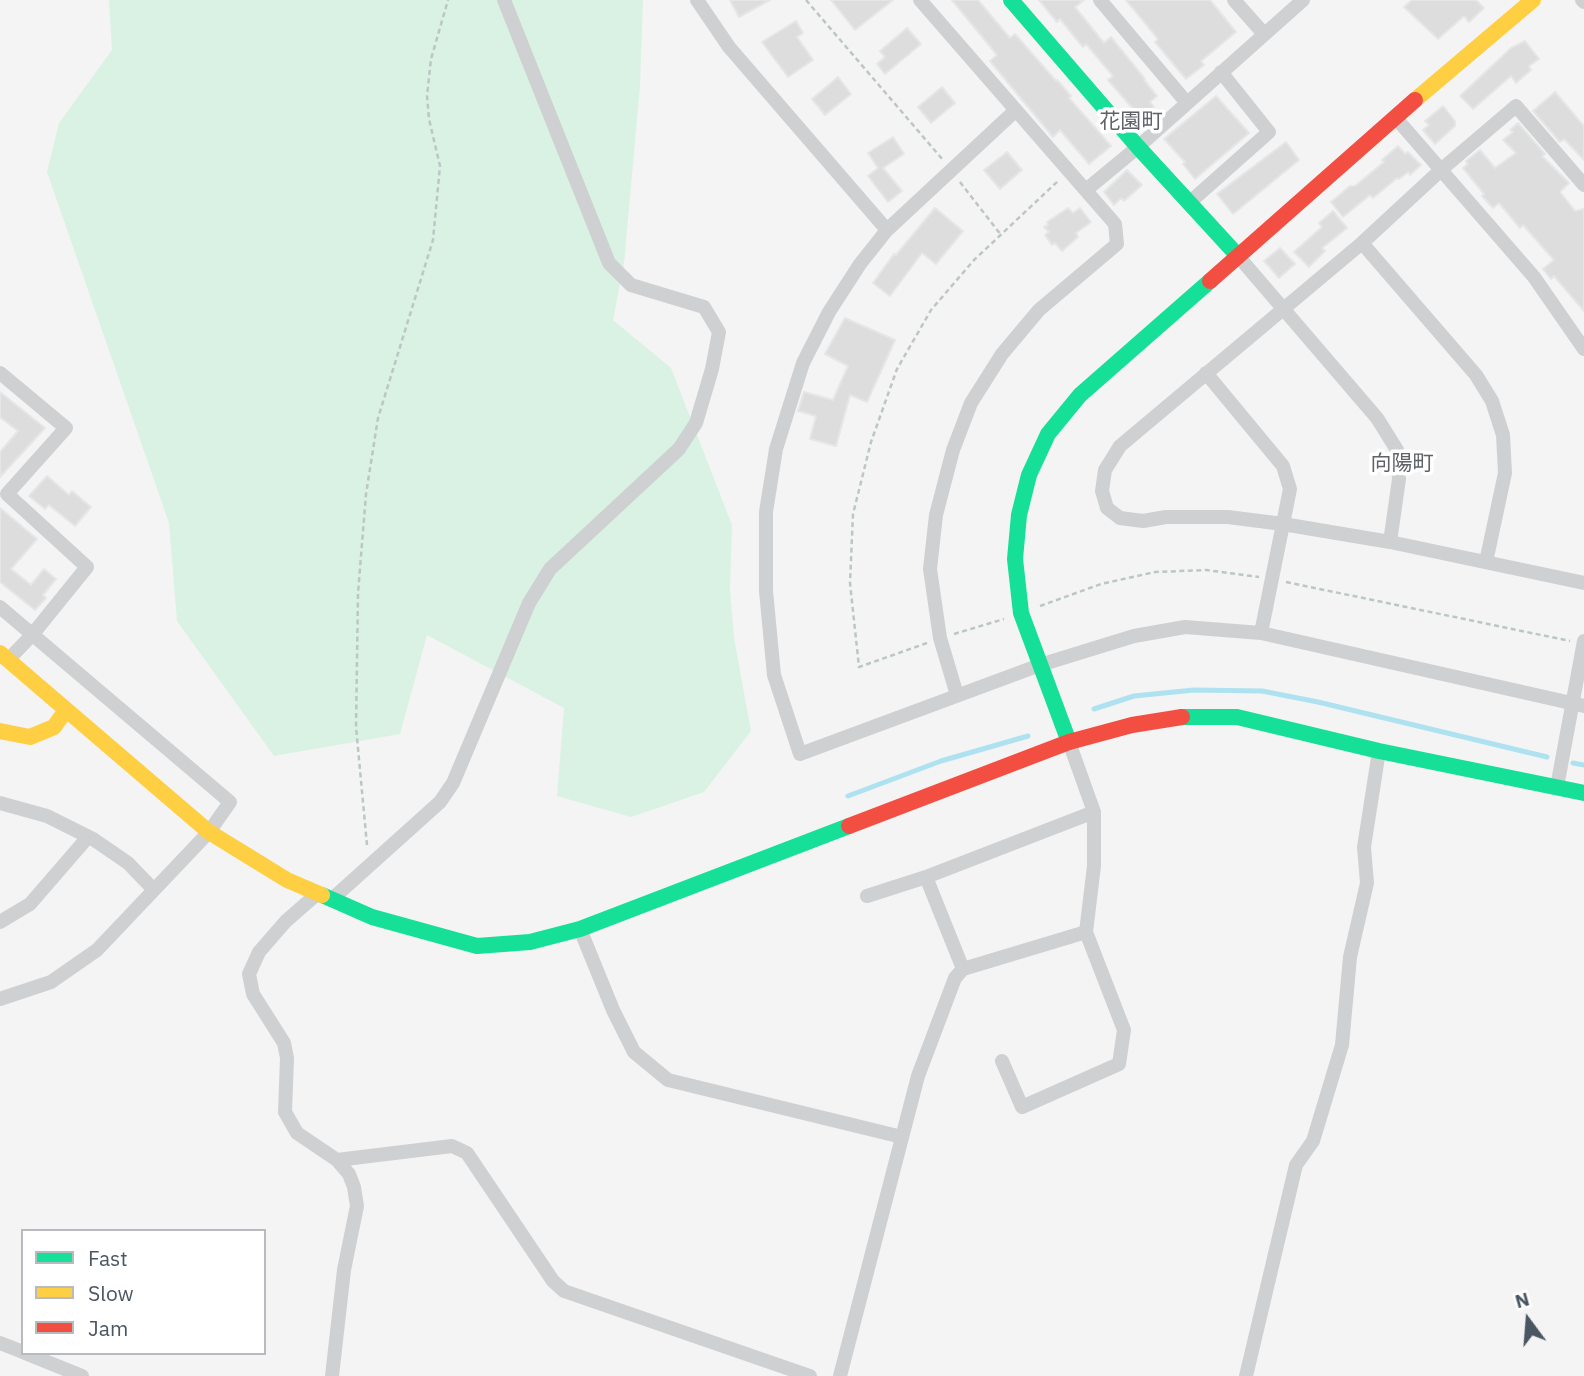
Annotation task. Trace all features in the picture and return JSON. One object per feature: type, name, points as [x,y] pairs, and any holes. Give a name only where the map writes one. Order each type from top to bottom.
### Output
[{"type":"street","points":[[332,1376],[342,1282],[357,1206],[354,1187],[349,1174],[337,1160],[297,1133],[285,1112],[287,1058],[284,1043],[253,994],[249,974],[259,952],[286,920],[370,866],[440,802],[453,783],[528,603],[550,569],[679,449],[696,422],[712,369],[719,332],[704,307],[631,285],[609,263],[504,0]]},
{"type":"street","points":[[697,0],[729,47],[887,230]]},
{"type":"street","points":[[920,0],[1115,225],[1117,244],[1039,310],[1002,354],[971,403],[953,450],[936,515],[930,569],[940,638],[957,695]]},
{"type":"street","points":[[1011,0],[1138,147],[1238,256],[1377,418],[1397,450],[1399,479],[1390,542]]},
{"type":"street","points":[[1100,0],[1187,103]]},
{"type":"street","points":[[1234,0],[1264,34]]},
{"type":"street","points":[[1086,190],[1303,0]]},
{"type":"street","points":[[1002,1061],[1022,1107],[1119,1064],[1124,1030],[1086,932],[1094,866],[1094,812],[1021,613],[1015,559],[1019,515],[1029,475],[1048,434],[1080,395],[1395,117],[1533,0]]},
{"type":"street","points":[[1189,203],[1269,132],[1220,72]]},
{"type":"street","points":[[1583,182],[1516,106],[1442,169],[1362,243],[1120,446],[1105,470],[1102,491],[1107,508],[1120,518],[1143,521],[1166,517],[1228,517],[1283,524],[1390,542],[1584,583]]},
{"type":"street","points":[[1016,110],[887,230],[860,264],[829,312],[803,363],[776,449],[766,512],[766,591],[774,675],[800,754],[1040,665],[1134,636],[1185,627],[1261,633],[1578,705]]},
{"type":"street","points":[[1395,117],[1534,277],[1584,349]]},
{"type":"street","points":[[1362,243],[1476,376],[1492,401],[1503,435],[1504,473],[1486,562]]},
{"type":"street","points":[[0,373],[66,429],[4,491],[87,567],[32,635],[4,657],[209,832],[287,880],[372,917],[477,946],[530,942],[580,929],[1069,742],[1132,724],[1187,716],[1237,717],[1379,751],[1584,793]]},
{"type":"street","points":[[1206,373],[1283,466],[1290,489],[1261,633]]},
{"type":"street","points":[[0,607],[230,802],[209,832],[97,950],[51,982],[0,999]]},
{"type":"street","points":[[1557,787],[1578,705],[1584,643]]},
{"type":"street","points":[[0,731],[30,737],[54,726],[66,710]]},
{"type":"street","points":[[1246,1376],[1296,1165],[1313,1141],[1342,1045],[1350,957],[1367,883],[1364,848],[1379,751]]},
{"type":"street","points":[[0,803],[47,816],[88,837],[128,863],[154,890]]},
{"type":"street","points":[[867,896],[926,877],[1094,812]]},
{"type":"street","points":[[0,922],[30,904],[88,837]]},
{"type":"street","points":[[926,877],[963,969]]},
{"type":"street","points":[[580,929],[613,1010],[634,1052],[668,1080],[902,1137]]},
{"type":"street","points":[[840,1376],[918,1076],[955,978],[963,969],[1086,932]]},
{"type":"street","points":[[337,1160],[452,1146],[467,1153],[553,1281],[564,1291],[810,1376]]},
{"type":"street","points":[[0,1343],[21,1352]]},
{"type":"street","points":[[29,1355],[82,1376]]},
{"type":"path","points":[[370,866],[356,727],[358,593],[366,494],[378,418],[433,240],[440,166],[429,119],[427,96],[431,59],[448,0]]},
{"type":"path","points":[[806,0],[951,170],[1001,235]]},
{"type":"path","points":[[1070,171],[974,260],[931,310],[897,369],[871,442],[853,514],[850,583],[859,667],[1101,584],[1155,572],[1206,569],[1272,579],[1584,643]]},
{"type":"green space","points":[[109,0],[643,0],[640,86],[624,263],[613,320],[671,368],[732,525],[730,589],[734,638],[751,731],[704,792],[631,817],[557,796],[564,708],[427,635],[400,734],[274,756],[177,621],[169,523],[47,172],[59,123],[112,50]]},
{"type":"building","points":[[730,0],[770,0],[739,17]]},
{"type":"building","points":[[831,0],[893,0],[855,30]]},
{"type":"building","points":[[952,0],[978,0],[1010,38],[1015,34],[1057,80],[1071,96],[1069,98],[1111,146],[1089,164],[1060,130],[1053,137],[990,61],[997,55]]},
{"type":"building","points":[[1039,0],[1084,0],[1075,7],[1104,43],[1111,37],[1145,79],[1157,96],[1150,102],[1154,107],[1141,118],[1108,80],[1113,76],[1086,44],[1083,47],[1060,19],[1057,22]]},
{"type":"building","points":[[1126,0],[1210,0],[1236,32],[1201,61],[1204,65],[1186,79],[1155,42],[1158,39]]},
{"type":"building","points":[[1412,0],[1476,0],[1484,8],[1469,22],[1464,16],[1438,39],[1404,7]]},
{"type":"building","points":[[796,21],[803,33],[797,37],[813,60],[788,77],[762,42]]},
{"type":"building","points":[[907,28],[921,44],[885,74],[877,64],[885,57],[880,51]]},
{"type":"building","points":[[1525,41],[1539,59],[1529,66],[1531,70],[1516,83],[1511,76],[1473,109],[1460,96],[1511,48]]},
{"type":"building","points":[[838,77],[851,94],[825,115],[812,99]]},
{"type":"building","points":[[942,87],[955,103],[931,123],[918,107]]},
{"type":"building","points":[[1555,92],[1584,126],[1584,160],[1564,139],[1560,142],[1533,111]]},
{"type":"building","points":[[1216,96],[1249,133],[1195,179],[1183,164],[1185,162],[1164,139]]},
{"type":"building","points":[[1443,106],[1455,121],[1455,126],[1435,144],[1423,130],[1429,125],[1425,121]]},
{"type":"building","points":[[1518,123],[1545,154],[1542,156],[1569,183],[1560,192],[1575,211],[1584,209],[1584,311],[1554,276],[1551,279],[1543,269],[1554,260],[1523,225],[1520,228],[1499,203],[1493,208],[1463,168],[1468,164],[1466,161],[1480,150],[1495,168],[1516,153],[1503,140],[1513,132],[1510,130]]},
{"type":"building","points":[[893,137],[904,154],[883,168],[902,191],[888,202],[868,176],[878,168],[868,153]]},
{"type":"building","points":[[1286,142],[1299,160],[1233,214],[1217,194]]},
{"type":"building","points":[[1398,146],[1421,165],[1410,175],[1408,172],[1397,178],[1373,198],[1370,195],[1343,217],[1331,202],[1384,162],[1382,160]]},
{"type":"building","points":[[1007,152],[1022,170],[1000,189],[984,170]]},
{"type":"building","points":[[1127,170],[1142,185],[1124,201],[1121,198],[1114,205],[1104,192]]},
{"type":"building","points":[[935,208],[963,231],[936,264],[922,253],[890,296],[873,283],[894,254],[896,255]]},
{"type":"building","points":[[1068,208],[1073,213],[1080,208],[1091,222],[1076,233],[1078,237],[1062,251],[1055,243],[1052,245],[1045,235],[1049,232],[1044,227]]},
{"type":"building","points":[[1333,211],[1347,228],[1322,248],[1325,251],[1309,267],[1294,252],[1322,227],[1319,223]]},
{"type":"building","points":[[1280,248],[1295,264],[1279,278],[1264,261]]},
{"type":"building","points":[[845,318],[895,340],[867,402],[850,395],[836,446],[810,439],[816,416],[798,411],[804,392],[833,400],[848,366],[825,354]]},
{"type":"building","points":[[0,392],[45,428],[0,477],[0,452],[18,431],[0,417]]},
{"type":"building","points":[[47,476],[69,495],[72,491],[91,507],[75,526],[49,505],[45,509],[29,496]]},
{"type":"building","points":[[0,508],[37,539],[11,569],[31,585],[44,569],[56,579],[43,595],[46,598],[35,610],[0,582]]},
{"type":"waterway","points":[[1094,709],[1134,696],[1194,690],[1262,691],[1547,757]]},
{"type":"waterway","points":[[848,796],[941,761],[1028,736]]},
{"type":"waterway","points":[[1573,763],[1584,765]]},
{"type":"traffic: fast","points":[[1011,0],[1138,147],[1238,256]]},
{"type":"traffic: fast","points":[[1069,742],[1021,613],[1015,559],[1019,515],[1029,475],[1048,434],[1080,395],[1210,281]]},
{"type":"traffic: fast","points":[[1182,717],[1237,717],[1379,751],[1584,793]]},
{"type":"traffic: fast","points":[[322,895],[372,917],[477,946],[530,942],[580,929],[849,826]]},
{"type":"traffic: slow","points":[[1415,100],[1533,0]]},
{"type":"traffic: slow","points":[[0,653],[209,832],[287,880],[322,895]]},
{"type":"traffic: slow","points":[[0,731],[30,737],[54,727],[66,710]]},
{"type":"traffic: jam","points":[[1210,281],[1415,100]]},
{"type":"traffic: jam","points":[[849,826],[1069,742],[1132,725],[1182,717]]},
{"type":"district","name":"花園町","points":[[1131,122]]},
{"type":"district","name":"向陽町","points":[[1402,464]]}]
